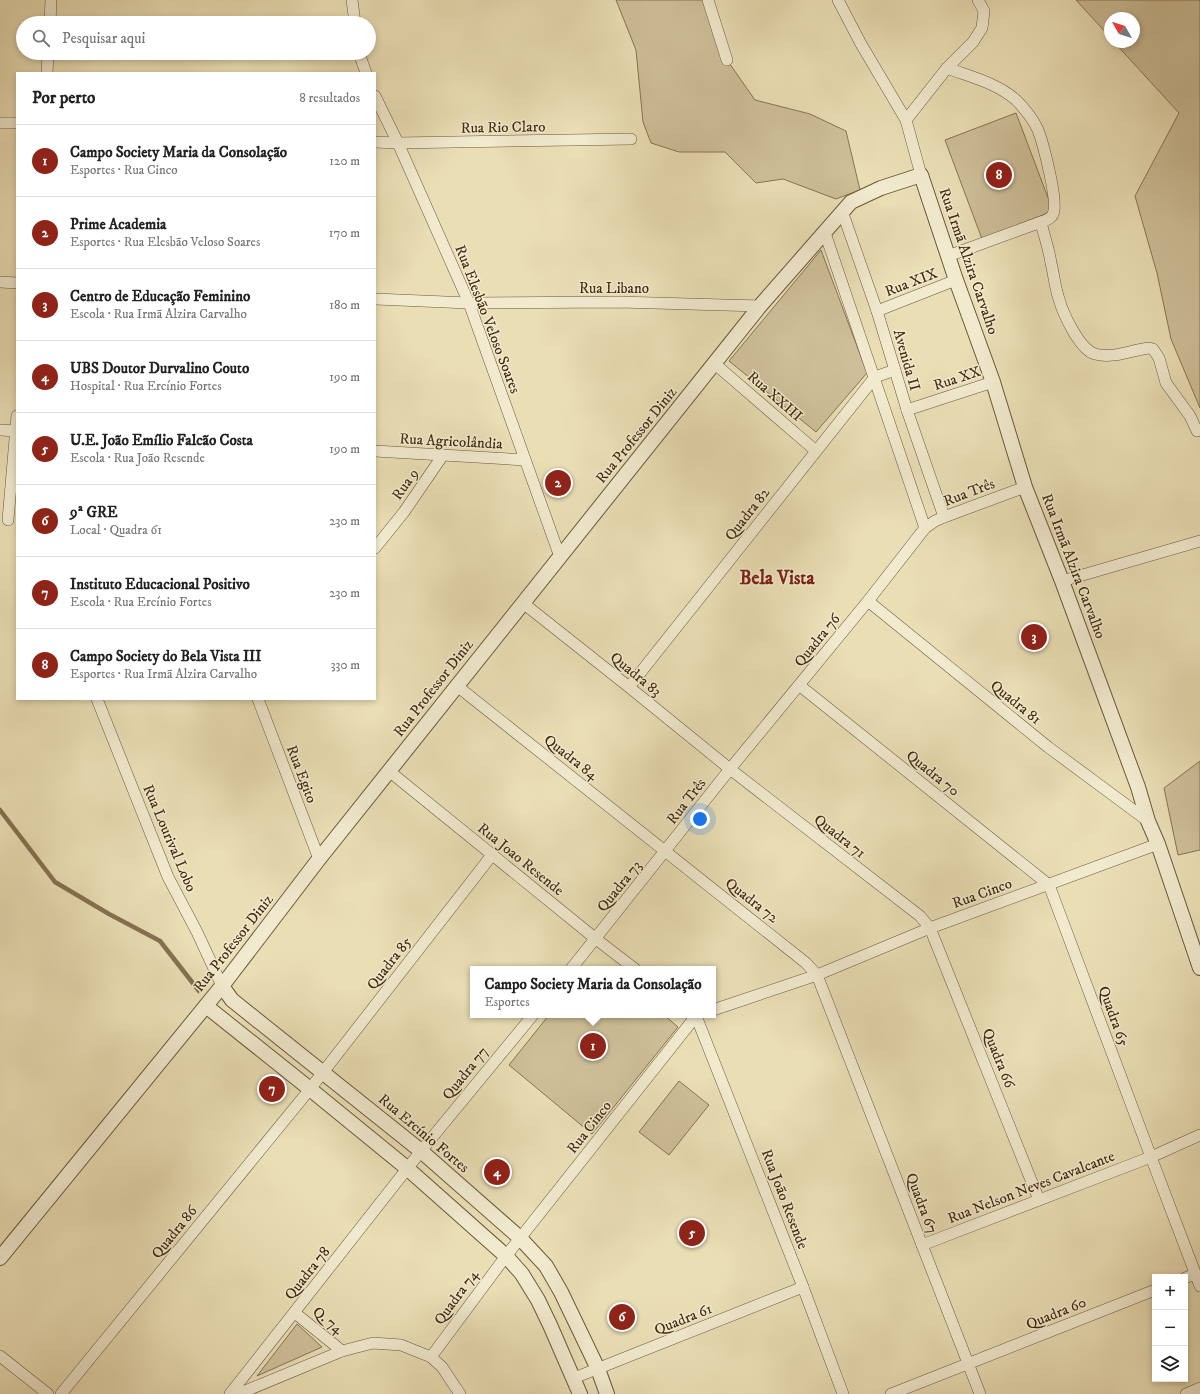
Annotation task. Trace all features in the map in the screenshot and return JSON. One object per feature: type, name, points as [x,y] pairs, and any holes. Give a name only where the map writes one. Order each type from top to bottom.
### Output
[{"type":"street","points":[[50,16],[51,0]]},
{"type":"street","points":[[352,0],[354,16]]},
{"type":"street","points":[[708,0],[727,60]]},
{"type":"street","points":[[838,0],[861,44],[906,120],[921,175]]},
{"type":"street","points":[[906,120],[947,68],[973,42],[982,28],[984,11],[980,2]]},
{"type":"street","points":[[47,72],[48,60]]},
{"type":"street","points":[[361,60],[366,72]]},
{"type":"street","points":[[947,68],[997,86],[1016,100],[1030,116],[1038,131],[1055,200],[1053,214],[1048,219],[948,256]]},
{"type":"street","name":"Rua Elesbão Veloso Soares","points":[[376,98],[398,143],[469,303],[560,557]]},
{"type":"street","points":[[0,123],[16,124]]},
{"type":"street","name":"Rua Rio Claro","points":[[376,142],[398,143],[631,139]]},
{"type":"street","name":"Rua Professor Diniz","points":[[0,1258],[222,986],[319,859],[760,306],[851,202],[881,188],[921,175]]},
{"type":"street","name":"Rua Irmã Alzira Carvalho","points":[[921,175],[956,280],[994,382],[1025,486],[1062,581],[1138,787],[1148,822],[1158,844],[1200,968]]},
{"type":"street","name":"Avenida II","points":[[842,211],[877,311],[906,410],[944,517]]},
{"type":"street","points":[[1041,222],[1058,299],[1071,325],[1084,346],[1094,354],[1104,355],[1119,355],[1149,348],[1153,349],[1159,358],[1166,383],[1190,416],[1196,431]]},
{"type":"street","points":[[825,233],[925,528]]},
{"type":"street","name":"Rua XIX","points":[[877,311],[956,280]]},
{"type":"street","points":[[0,282],[16,283]]},
{"type":"street","name":"Rua Libano","points":[[376,299],[469,303],[619,302],[760,306]]},
{"type":"street","name":"Rua XXIII","points":[[715,364],[816,450]]},
{"type":"street","points":[[875,377],[895,370]]},
{"type":"street","name":"Quadra 82","points":[[629,687],[875,377]]},
{"type":"street","name":"Rua XX","points":[[906,410],[994,382]]},
{"type":"street","points":[[0,430],[16,431],[8,520]]},
{"type":"street","name":"Rua Agricolândia","points":[[376,451],[525,460]]},
{"type":"street","name":"Rua 9","points":[[376,547],[404,512],[443,455]]},
{"type":"street","name":"Rua Três","points":[[925,528],[944,517],[1025,486]]},
{"type":"street","name":"Quadra 76","points":[[730,769],[868,602],[925,528]]},
{"type":"street","points":[[1062,581],[1200,541]]},
{"type":"street","name":"Quadra 81","points":[[868,602],[1048,747],[1148,822]]},
{"type":"street","name":"Quadra 83","points":[[523,603],[730,769]]},
{"type":"street","name":"Quadra 84","points":[[457,686],[666,851]]},
{"type":"street","name":"Quadra 70","points":[[799,686],[1049,885]]},
{"type":"street","name":"Rua Lourival Lobo","points":[[97,700],[168,877],[197,932],[222,986]]},
{"type":"street","name":"Rua Egito","points":[[258,700],[319,859]]},
{"type":"street","name":"Rua Três","points":[[666,851],[730,769]]},
{"type":"street","name":"Quadra 71","points":[[730,769],[920,916],[930,928]]},
{"type":"street","name":"Rua Joao Resende","points":[[389,771],[631,966]]},
{"type":"street","name":"Rua Cinco","points":[[716,1009],[817,975],[930,928],[1158,844]]},
{"type":"street","name":"Quadra 73","points":[[596,939],[666,851]]},
{"type":"street","name":"Quadra 72","points":[[666,851],[806,963],[817,975]]},
{"type":"street","name":"Quadra 85","points":[[310,1089],[492,855]]},
{"type":"street","name":"Quadra 65","points":[[1049,885],[1150,1157],[1190,1276],[1200,1286]]},
{"type":"street","name":"Quadra 66","points":[[930,928],[1039,1200]]},
{"type":"street","points":[[574,966],[596,939]]},
{"type":"street","name":"Quadra 67","points":[[817,975],[980,1394]]},
{"type":"street","name":"Rua Ercínio Fortes","points":[[222,986],[232,1000],[421,1151],[520,1238],[546,1266],[598,1369],[607,1394]]},
{"type":"street","points":[[206,1006],[408,1169],[506,1256],[522,1274],[538,1300],[580,1394]]},
{"type":"street","name":"Quadra 77","points":[[421,1151],[531,1018]]},
{"type":"street","name":"Rua Cinco","points":[[506,1256],[695,1018]]},
{"type":"street","name":"Rua João Resende","points":[[698,1018],[843,1394]]},
{"type":"street","name":"Quadra 86","points":[[61,1394],[310,1089]]},
{"type":"street","name":"Rua Nelson Neves Cavalcante","points":[[922,1245],[1150,1157],[1200,1135]]},
{"type":"street","points":[[408,1169],[421,1151]]},
{"type":"street","name":"Quadra 78","points":[[230,1394],[408,1169]]},
{"type":"street","name":"Quadra 74","points":[[431,1357],[506,1256]]},
{"type":"street","name":"Quadra 61","points":[[574,1378],[803,1287]]},
{"type":"street","name":"Quadra 60","points":[[968,1364],[1152,1291]]},
{"type":"street","name":"Q. 74","points":[[295,1313],[342,1351]]},
{"type":"street","points":[[238,1394],[342,1351],[373,1343],[401,1345],[431,1357],[442,1367],[460,1394]]},
{"type":"street","points":[[0,1356],[48,1394]]},
{"type":"street","points":[[891,1394],[968,1364]]},
{"type":"street","points":[[1186,1394],[1200,1388]]},
{"type":"shaded area","points":[[616,0],[713,0],[727,60],[755,100],[810,114],[846,131],[860,190],[836,199],[783,179],[756,183],[725,152],[679,152],[651,143],[643,122],[636,50]]},
{"type":"shaded area","points":[[1076,0],[1200,0],[1200,408],[1171,339],[1157,273],[1135,196],[1179,113],[1119,48],[1140,48],[1140,12],[1104,12],[1104,30]]},
{"type":"shaded area","points":[[1016,113],[1053,211],[982,239],[945,140]]},
{"type":"shaded area","points":[[821,250],[867,373],[816,432],[729,361]]},
{"type":"shaded area","points":[[1200,761],[1200,850],[1178,855],[1164,788]]},
{"type":"shaded area","points":[[547,1018],[668,1018],[678,1027],[592,1134],[509,1065]]},
{"type":"shaded area","points":[[679,1081],[709,1105],[669,1155],[639,1132]]},
{"type":"shaded area","points":[[297,1324],[322,1347],[257,1376]]},
{"type":"waterway","points":[[0,810],[55,882],[109,914],[160,941],[199,991]]},
{"type":"place","name":"Campo Society do Bela Vista III","points":[[999,175]]},
{"type":"place","name":"Prime Academia","points":[[558,483]]},
{"type":"place","name":"Centro de Educação Feminino","points":[[1034,637]]},
{"type":"place","name":"Campo Society Maria da Consolação","points":[[593,1046]]},
{"type":"place","name":"Instituto Educacional Positivo","points":[[272,1089]]},
{"type":"place","name":"UBS Doutor Durvalino Couto","points":[[497,1172]]},
{"type":"place","name":"U.E. João Emílio Falcão Costa","points":[[692,1233]]},
{"type":"place","name":"9ª GRE","points":[[622,1317]]},
{"type":"district","name":"Bela Vista","points":[[777,577]]}]
